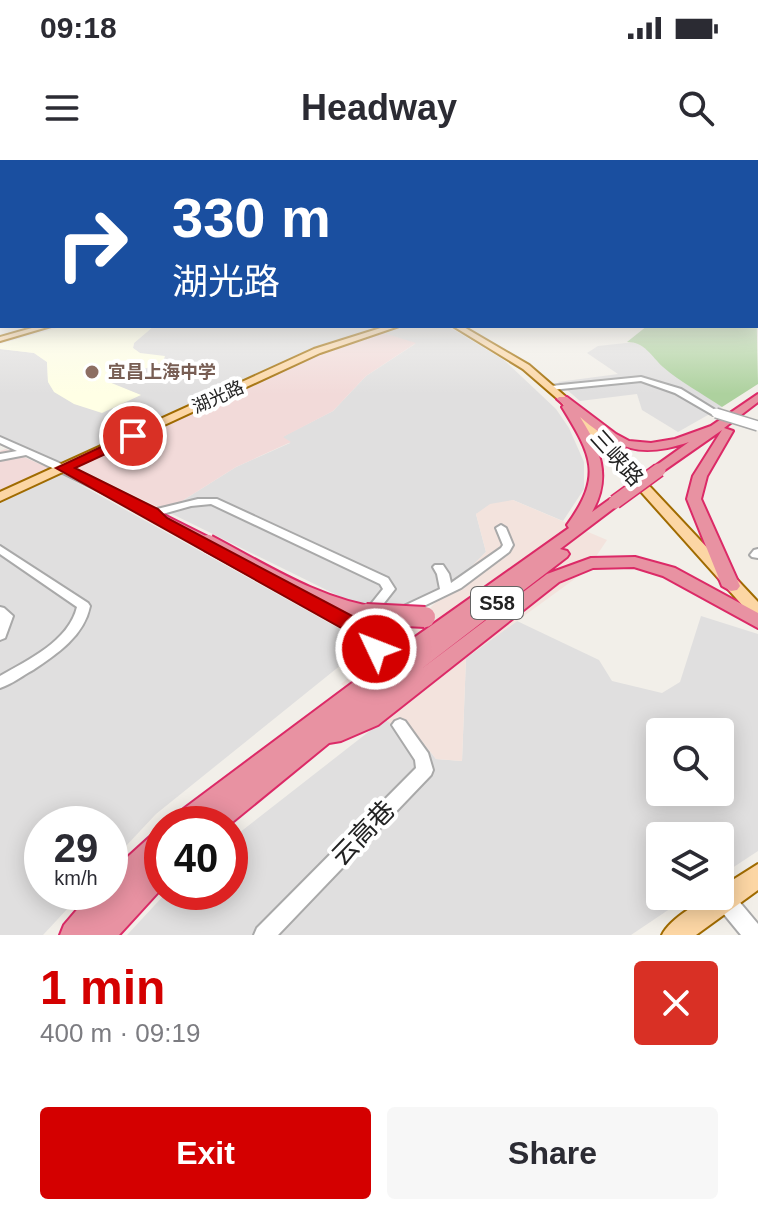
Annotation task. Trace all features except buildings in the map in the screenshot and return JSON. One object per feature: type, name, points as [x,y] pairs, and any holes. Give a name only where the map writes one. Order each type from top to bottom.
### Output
[{"type":"highway","name":"S58","points":[[208,806],[372,689],[663,472],[758,397]]},
{"type":"highway","points":[[563,399],[584,412],[615,440],[632,446],[666,446],[721,424]]},
{"type":"highway","points":[[562,540],[591,500],[599,475],[592,446],[563,399]]},
{"type":"highway","name":"S58","points":[[721,424],[758,406]]},
{"type":"highway","points":[[721,424],[694,499],[731,586]]},
{"type":"highway","name":"S58","points":[[234,806],[311,745],[372,689],[485,595],[562,540],[620,504]]},
{"type":"highway","points":[[152,513],[316,598],[344,609],[385,619],[425,617],[446,612],[485,595]]},
{"type":"highway","points":[[311,745],[370,719],[553,578],[577,567],[604,561],[652,566],[685,579],[758,622]]},
{"type":"highway","points":[[74,935],[114,888],[144,860]]},
{"type":"highway","points":[[100,935],[144,887]]},
{"type":"main road","points":[[0,339],[40,328]]},
{"type":"main road","name":"湖光路","points":[[0,497],[317,351],[389,328]]},
{"type":"main road","name":"三峡路","points":[[460,328],[526,367],[563,399],[758,612]]},
{"type":"main road","points":[[734,893],[758,876]]},
{"type":"main road","points":[[675,935],[711,910]]},
{"type":"street","points":[[551,388],[641,379],[678,391],[721,424],[758,426]]},
{"type":"street","points":[[0,440],[152,513],[161,522],[367,633],[376,649]]},
{"type":"street","points":[[0,457],[26,452]]},
{"type":"street","points":[[152,513],[176,510],[201,500],[213,501],[384,581],[389,589],[373,609]]},
{"type":"street","points":[[367,633],[395,615],[446,590],[508,548],[501,528]]},
{"type":"street","points":[[0,549],[84,606],[84,616],[72,633],[0,683]]},
{"type":"street","points":[[439,567],[446,590]]},
{"type":"street","points":[[0,611],[7,616],[0,635]]},
{"type":"street","name":"云高巷","points":[[264,935],[425,770],[422,758],[400,725]]},
{"type":"street","points":[[733,910],[754,935]]},
{"type":"shaded area","name":"宜昌上海中学","points":[[58,328],[152,328],[134,343],[133,348],[140,353],[165,356],[163,362],[109,382],[141,395],[102,413],[74,404],[54,392],[48,382],[47,362],[34,353],[0,349],[0,344]]},
{"type":"shaded area","points":[[152,328],[379,328],[300,355],[63,464],[0,437],[0,349],[34,353],[47,362],[48,382],[140,395],[108,383],[140,353],[133,348],[134,343]]},
{"type":"shaded area","points":[[400,328],[450,328],[504,360],[556,409],[569,428],[584,462],[584,489],[563,521],[513,500],[476,514],[486,552],[437,602],[412,608],[353,603],[166,511],[236,467],[290,443],[282,437],[333,411],[366,376],[415,344],[384,333]]},
{"type":"shaded area","points":[[384,333],[416,343],[366,376],[333,411],[283,437],[291,442],[236,467],[166,511],[74,466],[320,354]]},
{"type":"shaded area","points":[[635,342],[652,352],[662,366],[722,407],[678,432],[642,410],[637,394],[580,401],[558,382],[618,374],[587,353],[598,346]]},
{"type":"shaded area","points":[[6,449],[51,469],[0,492],[0,451]]},
{"type":"shaded area","points":[[61,474],[367,644],[166,806],[144,806],[144,827],[128,844],[128,806],[24,806],[24,910],[66,910],[43,935],[0,935],[0,502]]},
{"type":"shaded area","points":[[513,500],[607,540],[587,570],[466,658],[462,761],[436,759],[421,740],[395,727],[341,684],[427,611],[486,552],[476,514],[490,504]]},
{"type":"shaded area","points":[[701,616],[758,634],[758,851],[734,867],[734,822],[646,822],[646,910],[668,910],[631,935],[127,935],[150,910],[248,910],[248,826],[385,719],[421,740],[436,759],[462,761],[466,658],[517,621],[599,660],[612,681],[662,693],[680,682]]},
{"type":"green space","points":[[644,328],[757,328],[758,384],[722,407],[684,383],[643,347],[627,342]]},
{"type":"place","name":"宜昌上海中学","points":[[92,372]]},
{"type":"route","points":[[133,436],[63,468],[152,513],[161,522],[367,633],[376,649]]}]
